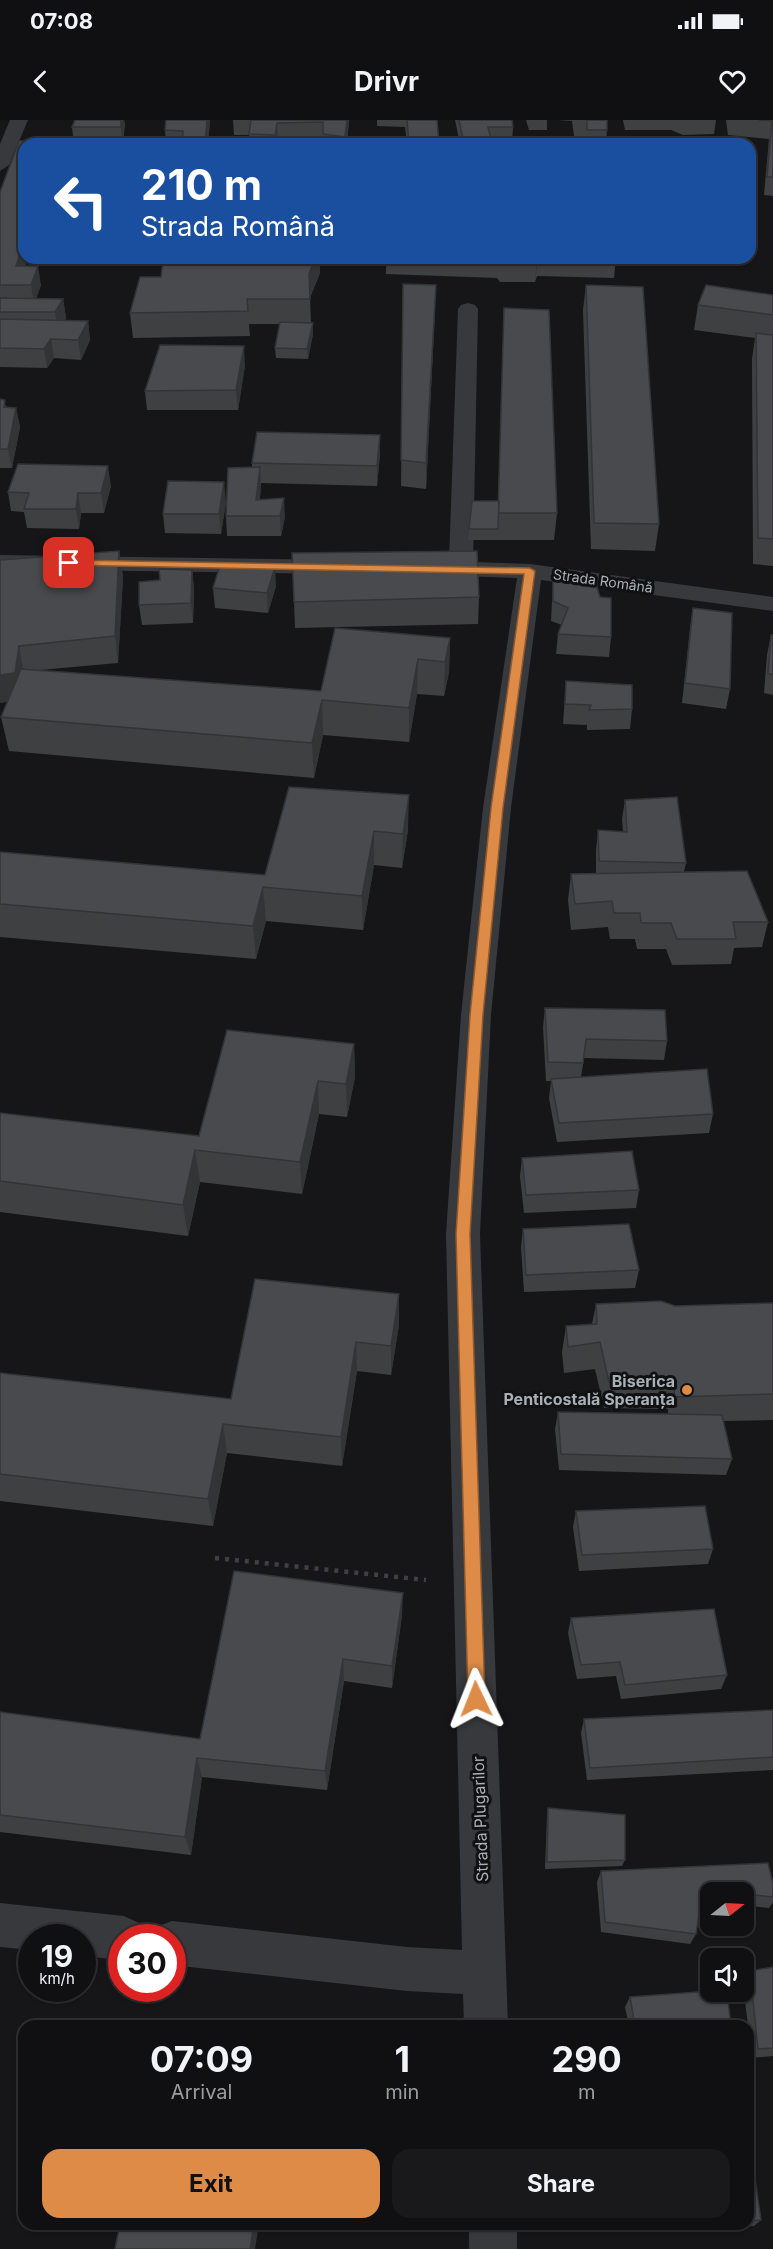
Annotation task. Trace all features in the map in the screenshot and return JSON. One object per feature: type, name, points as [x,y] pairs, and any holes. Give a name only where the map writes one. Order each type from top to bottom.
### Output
[{"type":"street","points":[[0,165],[19,120]]},
{"type":"street","points":[[461,569],[468,309]]},
{"type":"street","points":[[0,562],[365,567]]},
{"type":"street","name":"Strada Română","points":[[413,568],[530,571],[773,604]]},
{"type":"street","name":"Strada Plugarilor","points":[[486,2020],[463,1234],[476,1015],[496,820],[530,571]]},
{"type":"street","points":[[0,1925],[108,1936]]},
{"type":"street","points":[[186,1945],[407,1969],[485,1973]]},
{"type":"street","points":[[493,2230],[493,2249]]},
{"type":"path","points":[[215,1558],[473,1585]]},
{"type":"building","points":[[75,120],[121,120],[121,127],[72,127]]},
{"type":"building","points":[[166,120],[207,120],[206,138],[182,138],[183,131],[165,130]]},
{"type":"building","points":[[251,120],[347,120],[345,137],[323,134],[323,122],[277,123],[275,135],[249,134]]},
{"type":"building","points":[[407,120],[437,120],[438,138],[408,138]]},
{"type":"building","points":[[459,120],[512,120],[513,127],[488,127],[491,138],[463,138]]},
{"type":"building","points":[[587,120],[607,120],[607,130],[587,130]]},
{"type":"building","points":[[759,120],[773,120],[773,177],[767,177],[772,121]]},
{"type":"building","points":[[18,144],[18,260],[16,266],[38,266],[31,285],[0,285],[0,192]]},
{"type":"building","points":[[163,264],[313,264],[309,274],[310,299],[247,299],[248,311],[130,313],[140,277],[161,277]]},
{"type":"building","points":[[403,284],[436,285],[426,463],[401,460]]},
{"type":"building","points":[[586,285],[643,287],[659,524],[594,523]]},
{"type":"building","points":[[706,285],[773,295],[773,315],[698,305]]},
{"type":"building","points":[[0,298],[63,299],[55,312],[0,312]]},
{"type":"building","points":[[504,308],[549,310],[557,513],[498,513]]},
{"type":"building","points":[[0,319],[88,321],[78,340],[51,339],[44,349],[0,348]]},
{"type":"building","points":[[280,322],[313,323],[307,349],[275,348]]},
{"type":"building","points":[[756,333],[773,335],[773,539],[758,538]]},
{"type":"building","points":[[160,345],[244,346],[236,390],[145,391]]},
{"type":"building","points":[[0,399],[5,400],[4,407],[16,408],[8,449],[0,449]]},
{"type":"building","points":[[257,432],[380,435],[377,466],[252,463]]},
{"type":"building","points":[[18,464],[108,466],[101,493],[78,493],[76,509],[24,509],[29,493],[8,492]]},
{"type":"building","points":[[260,467],[256,500],[284,498],[280,516],[226,516],[228,468]]},
{"type":"building","points":[[168,481],[224,482],[219,514],[163,514]]},
{"type":"building","points":[[472,501],[499,501],[498,529],[469,529]]},
{"type":"building","points":[[119,551],[115,636],[19,646],[15,673],[0,675],[0,560]]},
{"type":"building","points":[[477,551],[479,597],[294,602],[292,553]]},
{"type":"building","points":[[220,565],[275,567],[267,593],[213,588]]},
{"type":"building","points":[[159,569],[192,570],[191,603],[139,605],[139,582],[160,580]]},
{"type":"building","points":[[553,580],[596,584],[600,597],[611,598],[611,637],[558,634],[568,608],[553,601]]},
{"type":"building","points":[[693,608],[732,613],[730,689],[685,683]]},
{"type":"building","points":[[335,628],[450,638],[445,662],[418,659],[409,708],[322,700],[312,743],[1,717],[21,669],[321,691]]},
{"type":"building","points":[[771,635],[773,635],[773,674],[768,674]]},
{"type":"building","points":[[566,681],[632,685],[632,709],[589,710],[591,705],[565,704]]},
{"type":"building","points":[[289,787],[409,795],[403,834],[374,831],[362,896],[263,887],[253,926],[0,904],[0,852],[265,875]]},
{"type":"building","points":[[677,797],[686,863],[599,861],[598,830],[627,832],[625,800]]},
{"type":"building","points":[[747,871],[768,922],[733,922],[736,939],[677,939],[671,923],[641,923],[640,913],[614,913],[612,901],[575,904],[571,874]]},
{"type":"building","points":[[545,1008],[665,1010],[667,1041],[586,1039],[583,1063],[548,1062]]},
{"type":"building","points":[[227,1030],[354,1044],[346,1084],[318,1081],[300,1162],[195,1150],[183,1205],[0,1181],[0,1113],[199,1136]]},
{"type":"building","points":[[707,1069],[713,1114],[559,1123],[551,1079]]},
{"type":"building","points":[[632,1151],[639,1190],[526,1195],[522,1158]]},
{"type":"building","points":[[629,1224],[639,1270],[526,1275],[523,1229]]},
{"type":"building","points":[[255,1279],[399,1294],[391,1346],[356,1342],[341,1437],[223,1424],[208,1499],[0,1474],[0,1373],[231,1399]]},
{"type":"building","name":"Biserica Penticostală Speranța","points":[[661,1301],[675,1306],[773,1303],[773,1394],[674,1397],[675,1384],[609,1382],[600,1342],[568,1347],[566,1326],[597,1324],[596,1304]]},
{"type":"building","points":[[558,1412],[722,1415],[732,1459],[561,1454]]},
{"type":"building","points":[[705,1506],[713,1549],[582,1555],[576,1511]]},
{"type":"building","points":[[234,1571],[403,1593],[392,1666],[343,1659],[325,1771],[197,1758],[185,1837],[0,1815],[0,1712],[200,1739]]},
{"type":"building","points":[[714,1609],[727,1675],[625,1685],[620,1662],[581,1665],[571,1618]]},
{"type":"building","points":[[773,1710],[773,1757],[590,1768],[584,1719]]},
{"type":"building","points":[[548,1808],[625,1815],[625,1860],[547,1862]]},
{"type":"building","points":[[768,1863],[773,1884],[773,1897],[754,1895],[754,1882],[700,1882],[700,1914],[696,1934],[605,1922],[601,1871]]},
{"type":"building","points":[[773,1967],[773,2048],[758,2049],[753,2002],[754,1970]]},
{"type":"building","points":[[700,1992],[700,2002],[728,2002],[730,2020],[634,2020],[630,1997]]},
{"type":"building","points":[[754,2172],[761,2220],[754,2221]]},
{"type":"building","points":[[119,2230],[253,2230],[250,2249],[115,2249]]},
{"type":"place","name":"Biserica Penticostală Speranța","points":[[687,1390]]},
{"type":"route","points":[[69,563],[530,571],[497,808],[476,1015],[463,1234],[476,1699]]}]
